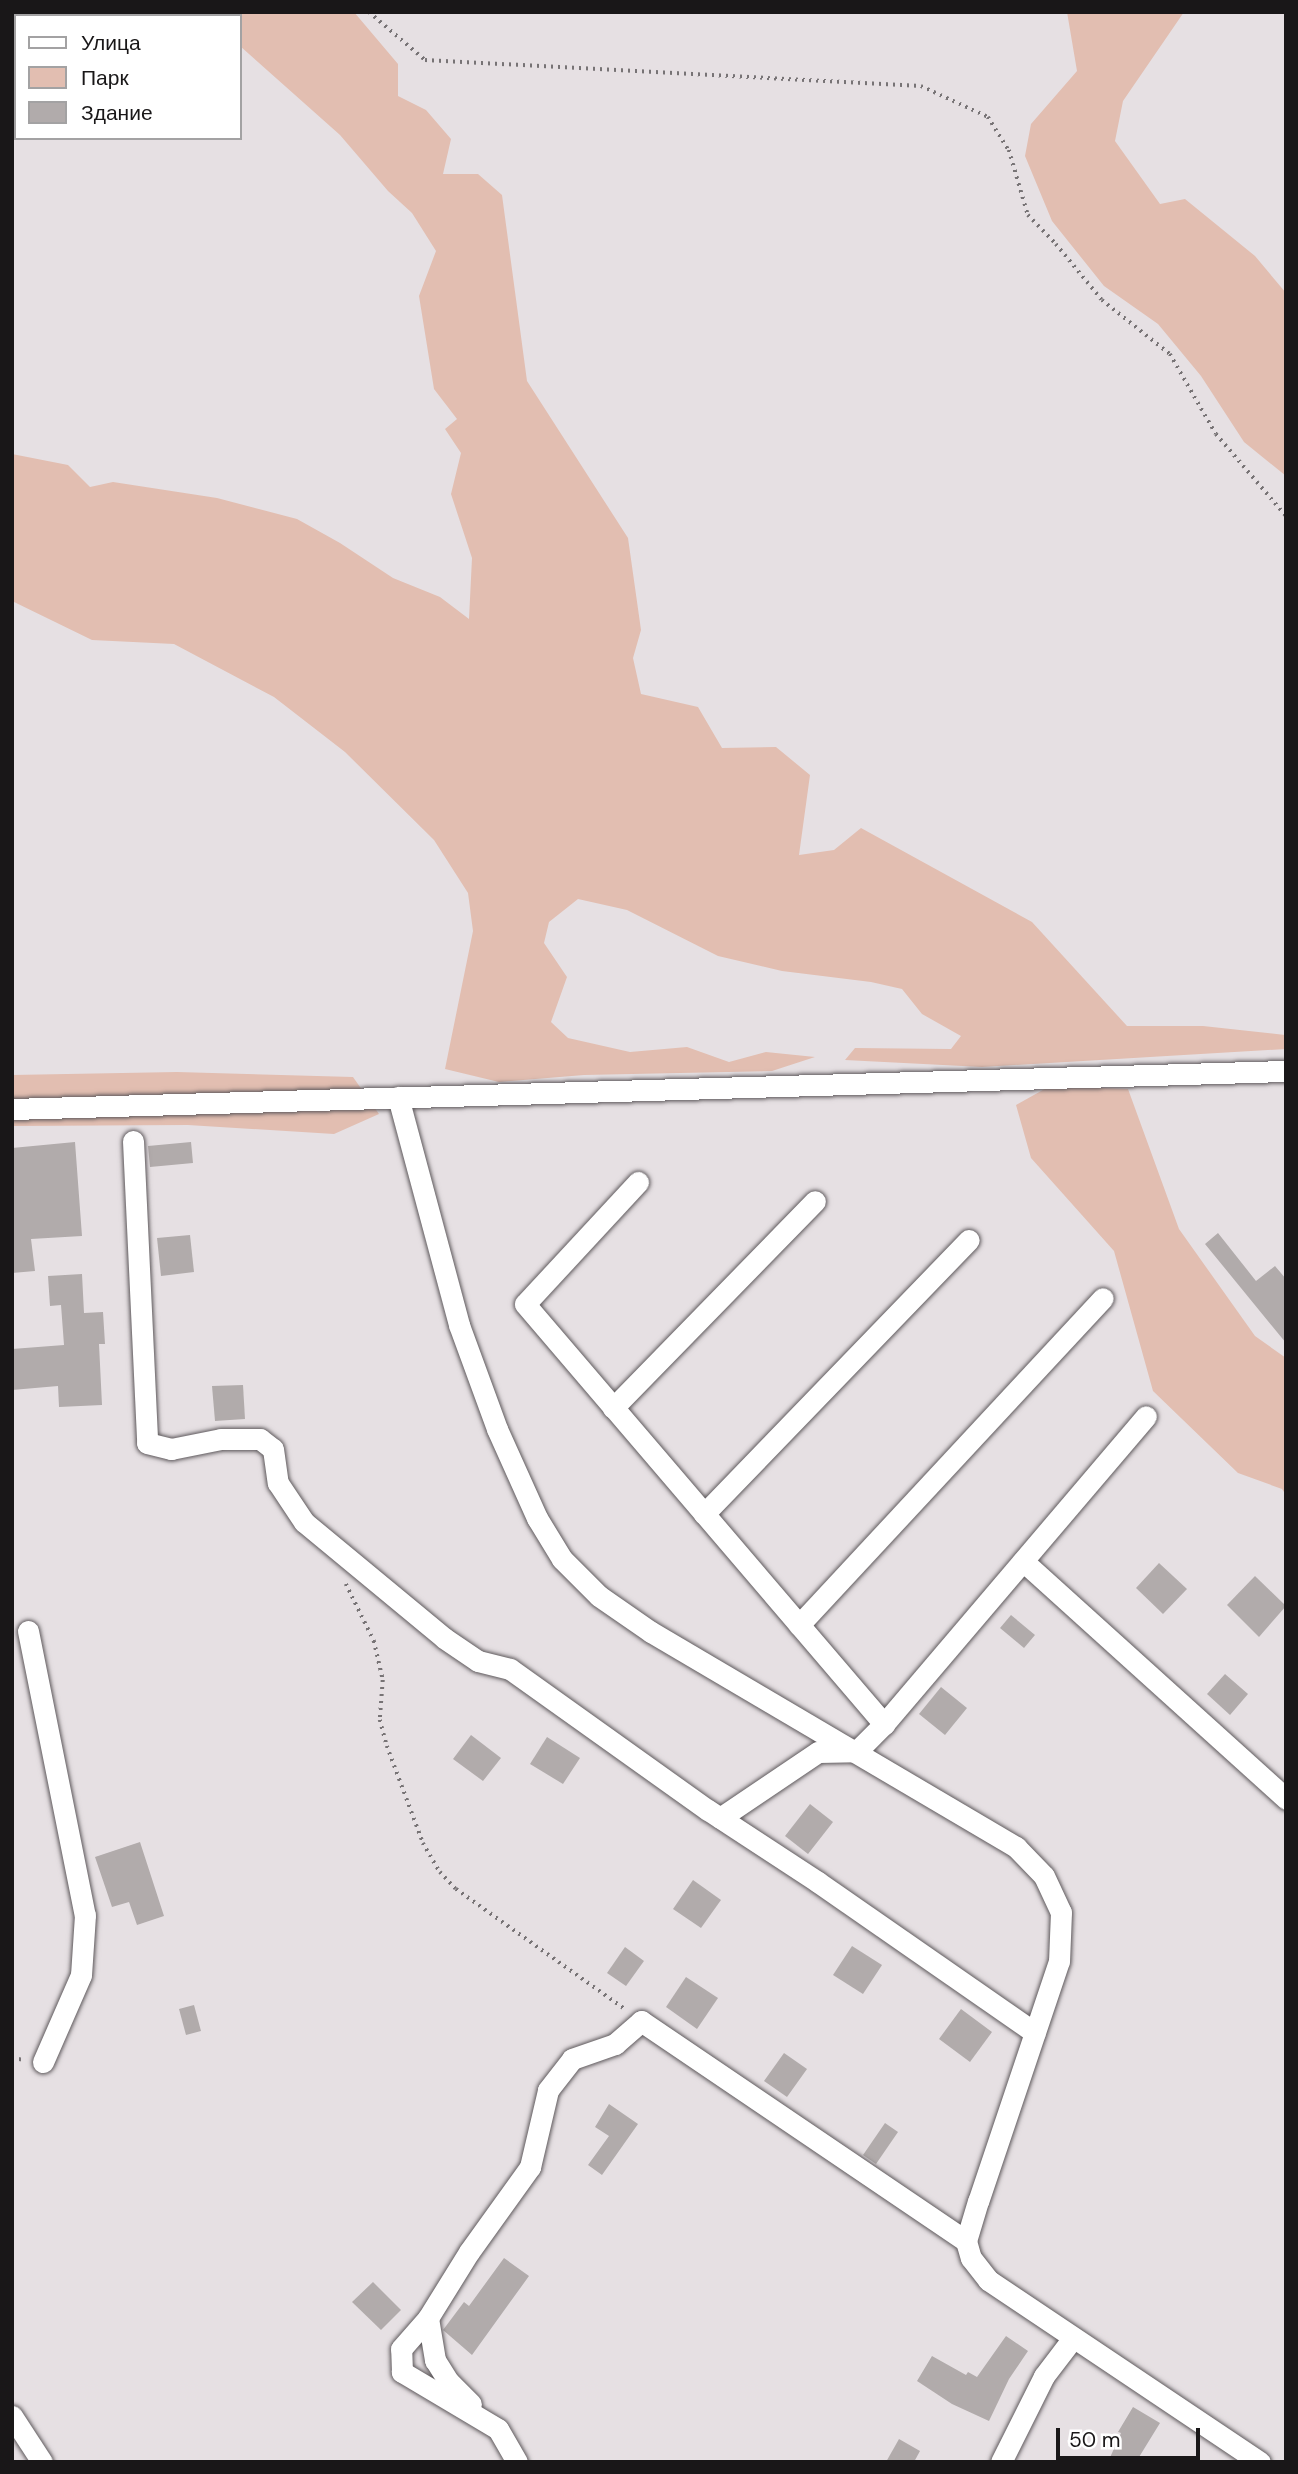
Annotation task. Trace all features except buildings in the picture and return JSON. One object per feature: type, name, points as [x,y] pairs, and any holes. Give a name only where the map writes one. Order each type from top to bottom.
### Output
[{"type":"street","points":[[12,1109],[1286,1071]]},
{"type":"street","points":[[398,1097],[459,1325],[503,1442],[537,1518],[562,1559],[599,1596],[651,1632],[1016,1847],[1044,1876],[1061,1912],[1059,1961],[966,2241],[971,2258],[988,2280],[1254,2460]]},
{"type":"street","points":[[133,1141],[147,1443],[171,1449],[221,1439],[260,1440],[273,1449],[278,1483],[304,1522],[444,1638],[478,1661],[510,1669],[720,1818],[1035,2033]]},
{"type":"street","points":[[638,1182],[525,1304],[884,1724]]},
{"type":"street","points":[[613,1408],[815,1201]]},
{"type":"street","points":[[704,1514],[969,1240]]},
{"type":"street","points":[[799,1625],[1103,1298]]},
{"type":"street","points":[[720,1818],[818,1752],[857,1751],[884,1724],[1146,1416]]},
{"type":"street","points":[[1023,1561],[1286,1799]]},
{"type":"street","points":[[28,1631],[85,1915],[81,1975],[43,2062]]},
{"type":"street","points":[[498,2429],[402,2372],[401,2349],[428,2318],[469,2252],[530,2167],[548,2090],[572,2059],[615,2043],[641,2021],[966,2241]]},
{"type":"street","points":[[428,2318],[435,2360],[449,2382],[498,2429],[517,2462]]},
{"type":"street","points":[[1001,2462],[1044,2376],[1073,2338]]},
{"type":"street","points":[[12,2416],[43,2462]]},
{"type":"path","points":[[369,12],[425,60],[921,86],[988,117],[1009,150],[1028,215],[1056,243],[1102,300],[1170,354],[1216,434],[1286,516]]},
{"type":"path","points":[[345,1583],[374,1642],[383,1680],[380,1720],[387,1746],[423,1843],[440,1871],[456,1889],[641,2021]]},
{"type":"green space","points":[[203,12],[354,12],[398,64],[398,96],[426,110],[451,139],[443,174],[478,174],[502,195],[527,381],[628,538],[641,630],[633,658],[641,694],[698,707],[722,748],[776,747],[810,775],[799,855],[834,850],[861,828],[1032,922],[1127,1026],[1203,1026],[1285,1035],[1286,1049],[982,1067],[845,1060],[855,1048],[951,1049],[961,1036],[922,1014],[902,989],[871,982],[782,971],[718,956],[627,910],[578,899],[549,922],[544,943],[567,977],[551,1022],[568,1038],[630,1052],[687,1047],[729,1062],[766,1052],[815,1057],[772,1071],[584,1075],[499,1082],[445,1069],[473,931],[468,893],[434,840],[345,752],[274,697],[174,644],[92,640],[12,601],[12,454],[68,465],[90,487],[113,482],[217,498],[297,519],[393,578],[440,597],[469,619],[472,558],[451,494],[461,453],[445,429],[457,419],[434,389],[419,296],[436,251],[412,213],[388,191],[340,135],[242,48],[242,14]]},
{"type":"green space","points":[[1067,12],[1184,12],[1123,101],[1115,141],[1160,204],[1185,199],[1255,256],[1286,293],[1286,476],[1244,442],[1201,376],[1158,324],[1104,286],[1052,221],[1025,156],[1031,124],[1077,71]]},
{"type":"green space","points":[[177,1072],[353,1077],[379,1114],[334,1134],[188,1125],[12,1126],[12,1075]]},
{"type":"green space","points":[[1050,1086],[1128,1089],[1179,1229],[1255,1336],[1286,1358],[1286,1495],[1282,1489],[1238,1473],[1153,1391],[1114,1251],[1031,1158],[1016,1105]]}]
